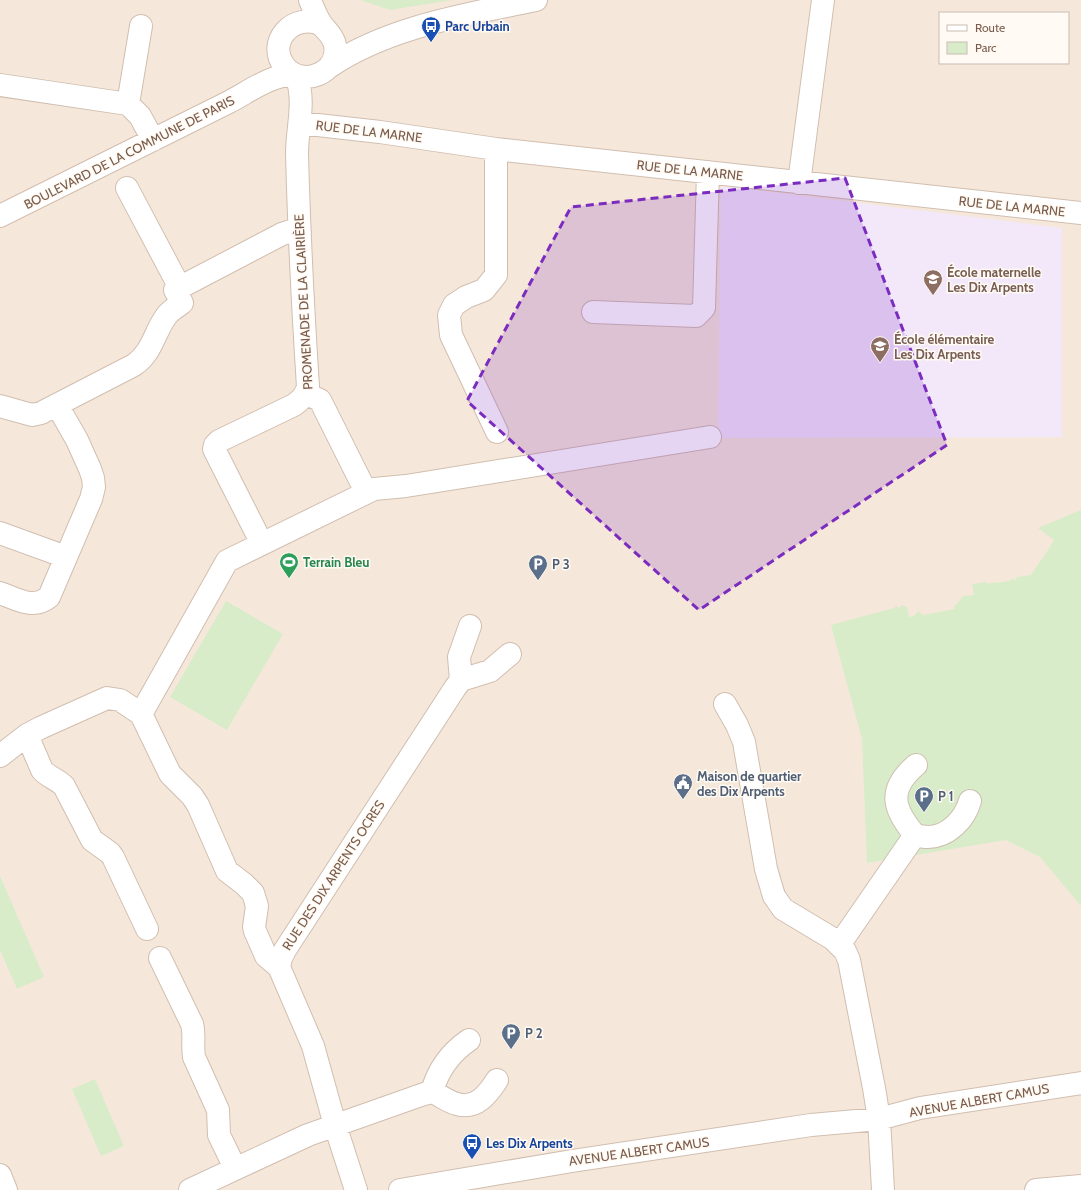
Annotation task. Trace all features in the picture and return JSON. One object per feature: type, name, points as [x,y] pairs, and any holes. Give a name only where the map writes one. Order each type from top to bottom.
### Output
[{"type":"street","points":[[304,0],[300,9],[280,39],[278,50],[282,62],[287,69],[295,75],[308,77],[325,70],[347,55],[379,40],[423,25],[536,0]]},
{"type":"street","points":[[310,0],[333,39],[335,48],[333,58],[325,70]]},
{"type":"street","points":[[799,183],[823,0]]},
{"type":"street","points":[[286,30],[296,23],[306,21],[317,23],[326,29],[348,39],[379,40]]},
{"type":"street","points":[[128,104],[141,26]]},
{"type":"street","name":"BOULEVARD DE LA COMMUNE DE PARIS","points":[[257,85],[272,64],[278,50]]},
{"type":"street","name":"PROMENADE DE LA CLAIRIÈRE","points":[[301,101],[307,86],[325,70]]},
{"type":"street","name":"PROMENADE DE LA CLAIRIÈRE","points":[[295,75],[299,85],[301,101],[297,151],[308,387],[306,394],[320,400],[362,484]]},
{"type":"street","name":"BOULEVARD DE LA COMMUNE DE PARIS","points":[[0,216],[153,140],[241,95],[257,85],[278,77],[295,75]]},
{"type":"street","points":[[0,85],[128,104],[140,116],[153,140]]},
{"type":"street","name":"RUE DE LA MARNE","points":[[300,123],[380,132],[496,149],[1081,213]]},
{"type":"street","points":[[496,149],[496,275],[484,290],[466,297],[454,306],[449,316],[451,334],[497,432]]},
{"type":"street","points":[[594,312],[696,316],[704,308],[708,172]]},
{"type":"street","points":[[127,188],[180,288]]},
{"type":"street","points":[[0,406],[32,415],[41,413],[134,365],[143,359],[168,314],[182,303],[175,290],[282,234],[291,231],[300,232]]},
{"type":"street","points":[[256,532],[214,449],[215,445],[294,405],[306,394]]},
{"type":"street","points":[[0,593],[26,602],[40,603],[49,597],[91,499],[94,487],[90,469],[77,440],[57,405]]},
{"type":"street","points":[[141,714],[227,561],[374,489],[406,486],[710,437]]},
{"type":"street","points":[[0,533],[66,557]]},
{"type":"street","points":[[470,626],[460,657],[458,684],[490,671],[510,654]]},
{"type":"street","name":"RUE DES DIX ARPENTS OCRES","points":[[356,1190],[335,1125],[313,1046],[279,968],[280,958],[458,684]]},
{"type":"street","points":[[0,756],[28,735],[107,698],[120,700],[141,714],[170,774],[192,796],[198,805],[227,871],[253,893],[257,906],[254,926],[255,931],[266,956],[279,968]]},
{"type":"street","points":[[725,704],[737,725],[744,742],[766,869],[774,896],[783,909],[839,945],[845,951],[849,960],[864,1031],[878,1120],[883,1190]]},
{"type":"street","points":[[28,735],[42,770],[64,786],[92,840],[110,853],[113,857],[147,929]]},
{"type":"street","points":[[916,764],[902,779],[898,791],[897,803],[899,813],[915,835],[928,837],[939,836],[952,829],[968,811],[970,801]]},
{"type":"street","points":[[839,945],[915,835]]},
{"type":"street","points":[[160,958],[192,1024],[194,1032],[192,1049],[194,1057],[218,1110],[219,1135],[235,1168]]},
{"type":"street","points":[[432,1092],[434,1081],[447,1060],[458,1048],[469,1040]]},
{"type":"street","points":[[190,1190],[308,1135],[432,1092],[458,1105],[466,1106],[475,1104],[483,1098],[496,1080]]},
{"type":"street","name":"AVENUE ALBERT CAMUS","points":[[400,1190],[572,1161],[811,1125],[878,1120],[920,1108],[1081,1083]]},
{"type":"street","points":[[0,1176],[6,1190]]},
{"type":"street","points":[[1036,1190],[1081,1186]]},
{"type":"highlighted area","points":[[845,178],[947,445],[699,610],[467,401],[571,207]]},
{"type":"shaded area","name":"Les Dix Arpents","points":[[0,0],[1081,0],[1081,1190],[0,1190]]},
{"type":"shaded area","points":[[721,186],[1062,228],[1062,437],[718,438]]},
{"type":"green space","points":[[361,0],[452,0],[390,10]]},
{"type":"green space","points":[[1081,510],[1081,906],[1040,857],[1006,840],[867,863],[862,739],[831,625],[894,608],[896,606],[899,608],[902,605],[907,607],[909,617],[914,616],[918,611],[923,615],[955,609],[954,605],[956,605],[964,595],[974,595],[972,584],[986,582],[989,584],[992,582],[1009,581],[1012,579],[1015,580],[1017,577],[1031,575],[1054,540],[1038,528]]},
{"type":"green space","points":[[226,601],[283,634],[227,730],[170,697]]},
{"type":"green space","points":[[0,876],[44,977],[17,989],[0,950]]},
{"type":"green space","points":[[95,1079],[124,1146],[101,1156],[72,1089]]},
{"type":"place","name":"Parc Urbain","points":[[431,43]]},
{"type":"place","name":"École maternelle Les Dix Arpents","points":[[933,296]]},
{"type":"place","name":"École élémentaire Les Dix Arpents","points":[[880,363]]},
{"type":"place","name":"Terrain Bleu","points":[[289,579]]},
{"type":"place","name":"P 3","points":[[538,581]]},
{"type":"place","name":"Maison de quartier des Dix Arpents","points":[[683,800]]},
{"type":"place","name":"P 1","points":[[924,813]]},
{"type":"place","name":"P 2","points":[[511,1050]]},
{"type":"place","name":"Les Dix Arpents","points":[[472,1160]]}]
